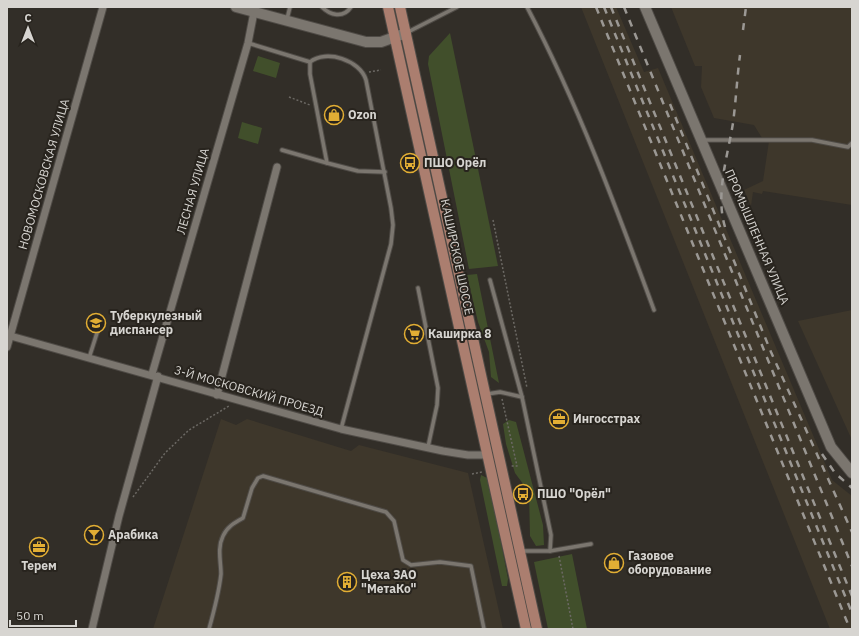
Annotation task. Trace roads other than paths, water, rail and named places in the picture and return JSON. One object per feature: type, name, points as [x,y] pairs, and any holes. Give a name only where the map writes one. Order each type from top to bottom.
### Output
[{"type":"main road","name":"КАШИРСКОЕ ШОССЕ","points":[[388,7],[526,629]]},
{"type":"main road","name":"КАШИРСКОЕ ШОССЕ","points":[[400,7],[484,395],[537,629]]},
{"type":"street","name":"НОВОМОСКОВСКАЯ УЛИЦА","points":[[7,347],[9,335],[103,7]]},
{"type":"street","points":[[236,7],[366,42],[378,42],[406,33]]},
{"type":"street","name":"ПРОМЫШЛЕННАЯ УЛИЦА","points":[[645,7],[831,447],[851,471]]},
{"type":"street","name":"ЛЕСНАЯ УЛИЦА","points":[[92,629],[155,375],[248,43],[254,12]]},
{"type":"street","points":[[217,396],[277,167]]},
{"type":"street","name":"3-Й МОСКОВСКИЙ ПРОЕЗД","points":[[9,335],[155,375],[217,396],[341,429],[428,448],[468,455],[487,455]]},
{"type":"lane","points":[[287,21],[290,7]]},
{"type":"lane","points":[[322,7],[328,12],[338,15],[346,12],[350,7]]},
{"type":"lane","points":[[406,33],[457,7]]},
{"type":"lane","points":[[527,7],[553,58],[616,206],[654,310]]},
{"type":"lane","points":[[248,43],[310,62],[320,57],[330,57],[354,64],[364,74],[385,172],[391,208],[391,244],[341,429]]},
{"type":"lane","points":[[310,62],[310,74],[328,163]]},
{"type":"lane","points":[[702,140],[812,140],[850,148],[852,143]]},
{"type":"lane","points":[[282,150],[358,171],[385,172]]},
{"type":"lane","points":[[490,280],[522,397],[552,535],[550,551]]},
{"type":"lane","points":[[418,288],[438,392],[428,448]]},
{"type":"lane","points":[[89,358],[97,333]]},
{"type":"lane","points":[[484,395],[500,392],[522,397]]},
{"type":"lane","points":[[209,629],[217,600],[221,573],[220,554],[222,538],[228,527],[243,518],[252,488],[258,478],[263,476],[386,512],[394,522],[403,560],[411,565],[440,562],[471,566],[484,629]]},
{"type":"lane","points":[[519,551],[550,551],[591,544]]},
{"type":"railway","points":[[596,7],[850,629]]},
{"type":"railway","points":[[604,7],[852,613]]},
{"type":"railway","points":[[611,7],[852,596]]},
{"type":"railway","points":[[624,7],[852,566]]},
{"type":"railway","points":[[743,30],[746,7]]},
{"type":"railway","points":[[725,227],[721,201],[723,175],[733,123],[740,55]]},
{"type":"railway","points":[[670,104],[771,352],[852,532]]},
{"type":"railway","points":[[822,454],[835,473],[852,488]]},
{"type":"place","name":"Ozon","points":[[334,115]]},
{"type":"place","name":"ПШО Орёл","points":[[410,163]]},
{"type":"place","name":"Туберкулезный диспансер","points":[[96,323]]},
{"type":"place","name":"Каширка 8","points":[[414,334]]},
{"type":"place","name":"Ингосстрах","points":[[559,419]]},
{"type":"place","name":"ПШО \"Орёл\"","points":[[523,494]]},
{"type":"place","name":"Арабика","points":[[94,535]]},
{"type":"place","name":"Терем","points":[[39,547]]},
{"type":"place","name":"Газовое оборудование","points":[[614,563]]},
{"type":"place","name":"Цеха ЗАО \"МетаКо\"","points":[[347,582]]}]
